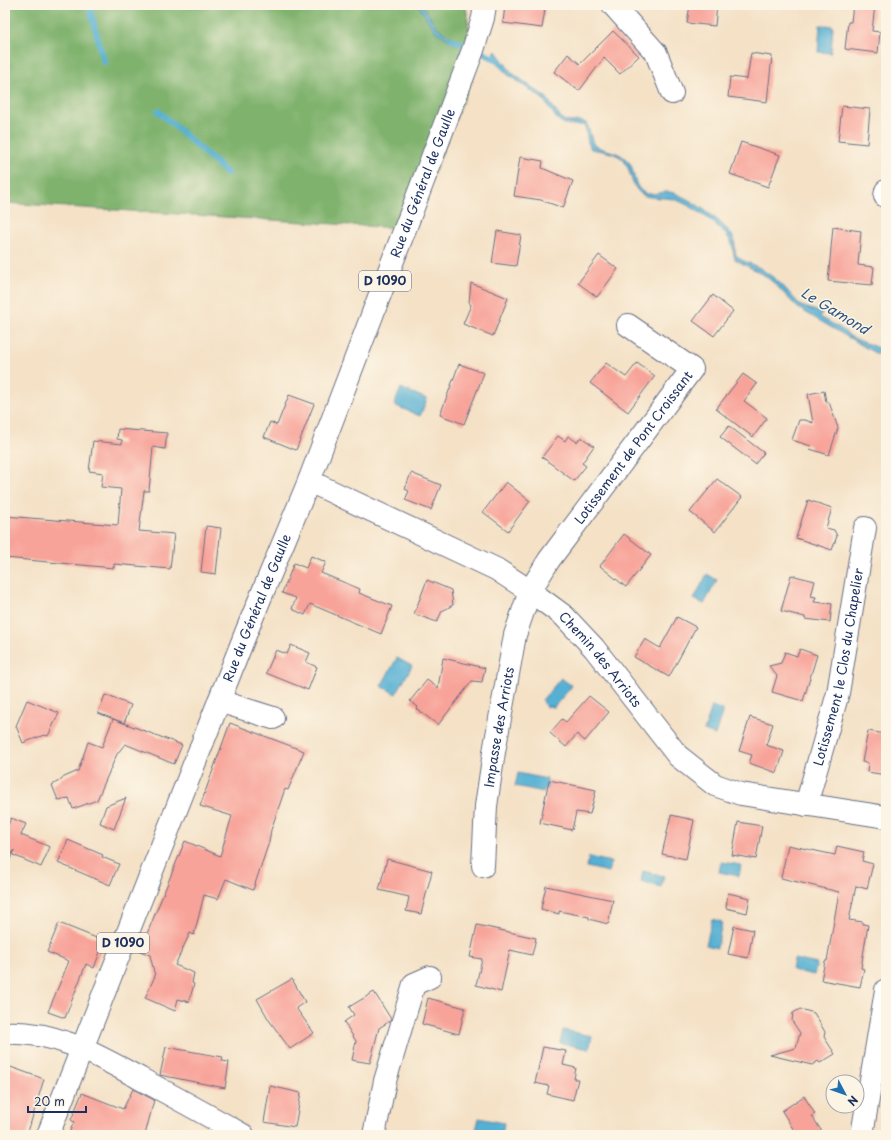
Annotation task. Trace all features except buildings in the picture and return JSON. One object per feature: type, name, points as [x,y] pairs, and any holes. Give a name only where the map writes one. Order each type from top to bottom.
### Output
[{"type":"street","points":[[613,5],[656,52],[672,93]]},
{"type":"street","name":"Rue du Général de Gaulle","points":[[48,1135],[257,605],[309,481],[462,80],[473,50],[484,12]]},
{"type":"street","points":[[886,191],[886,196]]},
{"type":"street","name":"Lotissement de Pont Croissant","points":[[530,591],[549,560],[692,369],[628,325]]},
{"type":"street","name":"Chemin des Arriots","points":[[309,481],[496,569],[530,591],[564,616],[594,648],[678,756],[715,785],[742,794],[886,817]]},
{"type":"street","name":"Lotissement le Clos du Chapelier","points":[[806,805],[838,693],[865,528]]},
{"type":"street","name":"Impasse des Arriots","points":[[483,866],[486,806],[494,752],[515,635],[530,591]]},
{"type":"street","points":[[219,701],[273,718]]},
{"type":"street","points":[[374,1135],[386,1081],[414,984],[430,977]]},
{"type":"street","points":[[862,1135],[886,990]]},
{"type":"street","points":[[5,1033],[22,1032],[65,1041],[82,1048],[243,1135]]},
{"type":"green space","points":[[5,5],[466,5],[474,73],[412,229],[5,203]]},
{"type":"water","points":[[86,5],[221,5],[192,7]]},
{"type":"water","points":[[418,5],[422,5],[436,26],[444,33],[459,41],[459,46],[435,31]]},
{"type":"water","points":[[820,25],[833,26],[831,53],[818,52]]},
{"type":"water","points":[[495,50],[512,73],[547,98],[557,113],[565,121],[579,121],[586,123],[594,145],[617,153],[625,158],[631,165],[637,186],[643,192],[649,194],[670,192],[677,194],[704,210],[722,224],[733,237],[736,255],[742,260],[760,268],[774,278],[801,306],[822,313],[820,317],[840,328],[853,338],[886,351],[886,358],[798,308],[774,283],[764,275],[736,260],[732,244],[727,236],[714,223],[698,212],[676,200],[649,197],[641,194],[634,186],[627,165],[620,157],[607,152],[591,149],[585,126],[568,125],[557,119],[543,99],[507,74],[492,58]]},
{"type":"water","points":[[401,388],[427,399],[420,416],[394,405]]},
{"type":"water","points":[[707,574],[717,580],[704,604],[694,599]]},
{"type":"water","points":[[397,658],[412,666],[396,694],[381,686]]},
{"type":"water","points":[[561,678],[572,686],[553,708],[550,706],[546,707],[542,700]]},
{"type":"water","points":[[712,706],[723,710],[715,735],[704,731]]},
{"type":"water","points":[[518,773],[547,779],[546,781],[549,783],[548,788],[544,789],[544,792],[515,786]]},
{"type":"water","points":[[589,857],[611,862],[608,872],[587,867]]},
{"type":"water","points":[[721,862],[741,865],[739,876],[719,872]]},
{"type":"water","points":[[643,871],[664,876],[661,887],[641,882]]},
{"type":"water","points":[[712,919],[722,922],[717,948],[706,945]]},
{"type":"water","points":[[794,959],[817,964],[814,975],[792,970]]},
{"type":"water","points":[[563,1030],[592,1036],[589,1049],[560,1043]]},
{"type":"water","points":[[479,1118],[504,1123],[502,1135],[476,1130]]},
{"type":"waterway","points":[[89,5],[104,62]]},
{"type":"waterway","name":"Le Gamond","points":[[452,39],[498,60]]},
{"type":"waterway","points":[[158,111],[227,173]]}]
